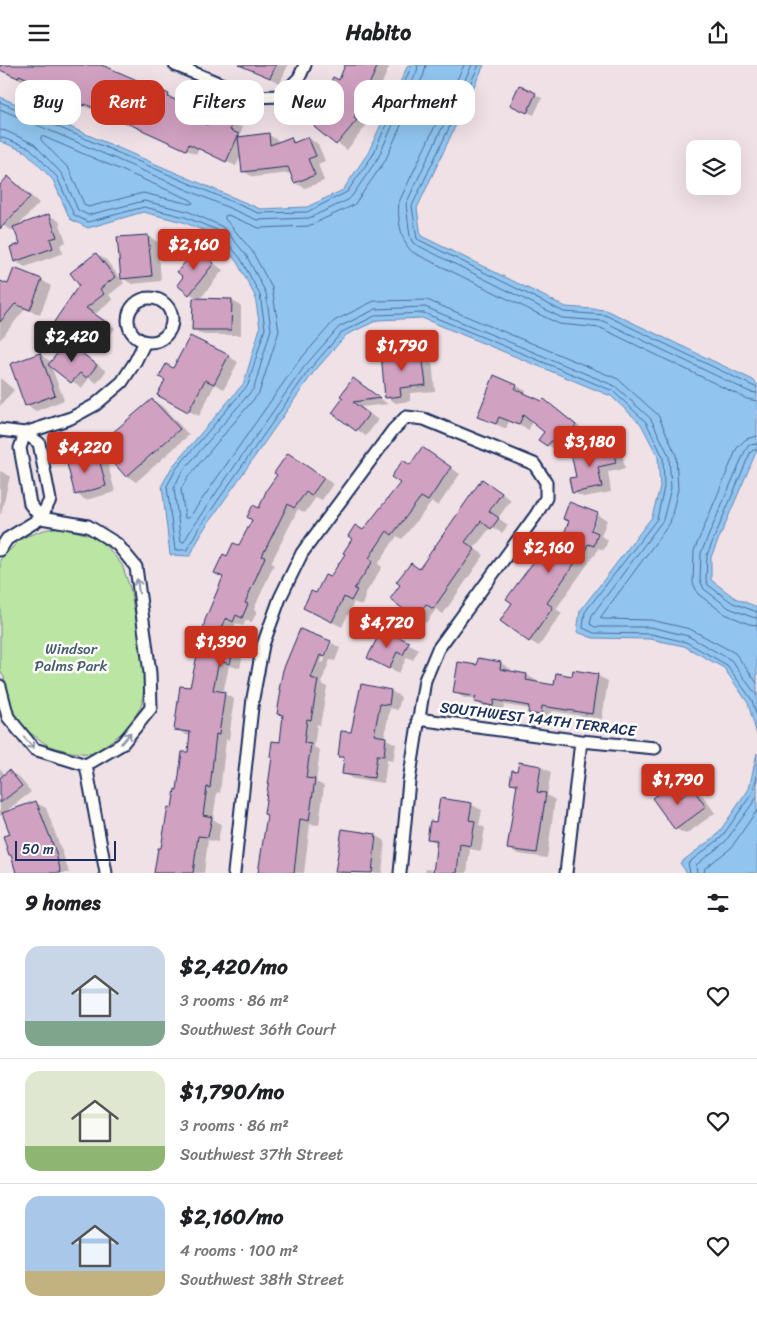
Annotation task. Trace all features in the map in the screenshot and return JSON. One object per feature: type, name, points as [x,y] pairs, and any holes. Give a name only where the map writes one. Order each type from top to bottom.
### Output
[{"type":"street","points":[[175,65],[252,97],[281,96],[299,78],[305,65]]},
{"type":"street","points":[[0,430],[25,433],[71,418],[95,405],[122,382],[135,363],[145,342]]},
{"type":"street","points":[[234,873],[253,698],[264,645],[280,598],[302,553],[393,429],[406,417],[424,419],[534,464],[546,482],[546,499],[438,649],[425,680],[409,781],[400,873]]},
{"type":"street","points":[[0,686],[8,717],[34,749],[86,765],[122,744],[151,708],[150,673],[136,567],[117,544],[88,526],[41,518],[30,504],[20,449],[25,433]]},
{"type":"street","points":[[0,550],[7,539],[41,518],[50,500],[39,443],[25,433]]},
{"type":"street","name":"SOUTHWEST 144TH TERRACE","points":[[418,719],[581,741],[655,748]]},
{"type":"street","points":[[566,873],[581,741]]},
{"type":"street","points":[[86,765],[106,873]]},
{"type":"green space","name":"Windsor Palms Park","points":[[59,527],[93,536],[108,548],[122,565],[130,588],[145,668],[141,707],[126,730],[93,754],[71,752],[49,746],[20,726],[9,704],[4,677],[0,671],[0,560],[22,538]]},
{"type":"water","points":[[408,65],[484,65],[475,84],[475,80],[401,80]]},
{"type":"water","points":[[0,97],[15,103],[15,125],[65,125],[260,209],[307,207],[343,190],[368,153],[381,125],[456,125],[417,208],[421,236],[566,307],[606,310],[753,380],[757,384],[757,450],[711,557],[711,580],[735,598],[757,607],[757,735],[748,703],[724,668],[684,646],[650,639],[593,638],[577,632],[580,611],[652,517],[660,487],[658,457],[641,424],[611,396],[422,318],[378,320],[346,335],[313,373],[202,532],[190,556],[170,555],[162,485],[172,467],[244,383],[260,328],[255,296],[237,262],[215,235],[183,222],[143,212],[88,228],[70,219],[53,180],[26,152],[0,141]]},
{"type":"water","points":[[757,753],[757,873],[687,873],[680,863],[717,835],[749,789]]},
{"type":"building","points":[[0,65],[100,65],[137,80],[91,80],[91,107],[85,104],[84,106],[81,105],[81,80],[31,80],[19,75],[18,78],[0,70]]},
{"type":"building","points":[[239,65],[276,65],[270,78]]},
{"type":"building","points":[[345,65],[378,65],[371,80],[354,80],[354,124],[336,145],[314,127],[316,125],[344,125],[344,80],[339,80]]},
{"type":"building","points":[[519,85],[536,93],[527,113],[510,105]]},
{"type":"building","points":[[165,92],[169,94],[168,97],[175,100],[175,125],[232,125],[230,130],[239,134],[226,162],[189,144],[186,150],[131,125],[165,125]]},
{"type":"building","points":[[269,133],[270,145],[291,137],[293,143],[308,137],[316,156],[308,159],[315,175],[294,183],[288,167],[242,172],[238,137]]},
{"type":"building","points":[[8,176],[30,197],[0,229],[0,185]]},
{"type":"building","points":[[49,214],[57,237],[50,239],[53,248],[14,262],[10,247],[20,244],[13,227]]},
{"type":"building","points":[[148,235],[152,276],[121,279],[117,237]]},
{"type":"building","points":[[196,249],[214,263],[189,295],[177,285],[183,277],[177,272]]},
{"type":"building","points":[[96,253],[115,277],[100,289],[104,294],[86,308],[106,322],[96,335],[86,329],[79,339],[54,322],[79,285],[70,273]]},
{"type":"building","points":[[14,268],[42,279],[30,310],[15,304],[0,322],[0,281],[8,284]]},
{"type":"building","points":[[193,298],[232,299],[231,330],[192,330]]},
{"type":"building","points":[[190,336],[229,355],[214,384],[205,380],[188,412],[157,395],[165,380],[159,377],[166,364],[173,368]]},
{"type":"building","points":[[67,341],[97,365],[87,378],[80,373],[71,383],[48,365]]},
{"type":"building","points":[[404,350],[405,355],[422,353],[426,385],[400,388],[401,396],[385,398],[381,353]]},
{"type":"building","points":[[40,353],[55,395],[25,406],[10,364]]},
{"type":"building","points":[[494,375],[517,385],[515,389],[542,401],[544,399],[576,425],[560,446],[552,440],[547,446],[538,440],[544,432],[523,415],[519,425],[499,417],[496,424],[477,417]]},
{"type":"building","points":[[353,378],[380,398],[353,402],[369,414],[356,431],[332,413],[343,398],[340,396]]},
{"type":"building","points":[[152,399],[180,429],[126,477],[98,445]]},
{"type":"building","points":[[612,445],[616,463],[598,467],[602,487],[572,493],[569,478],[576,477],[571,453]]},
{"type":"building","points":[[422,447],[451,467],[428,501],[421,497],[392,535],[387,531],[369,558],[373,561],[354,589],[357,590],[351,601],[344,597],[332,622],[303,608],[311,591],[316,593],[325,575],[330,577],[345,554],[343,553],[352,539],[348,536],[355,525],[363,530],[400,483],[391,477],[403,460],[410,465]]},
{"type":"building","points":[[78,452],[81,462],[99,458],[106,486],[75,495],[65,456]]},
{"type":"building","points":[[288,453],[324,478],[311,496],[306,492],[294,508],[288,504],[262,556],[265,557],[245,603],[248,604],[242,618],[236,615],[233,622],[226,618],[216,643],[234,647],[230,664],[219,661],[213,690],[225,692],[219,735],[216,734],[210,788],[207,787],[203,815],[212,817],[208,837],[198,836],[193,873],[154,873],[158,848],[161,848],[168,807],[172,808],[175,789],[177,790],[182,752],[188,752],[190,732],[174,730],[180,686],[190,687],[205,620],[223,577],[214,573],[223,554],[227,556],[233,543],[239,545],[252,520],[247,517],[253,505],[259,508],[267,489],[277,475],[274,473]]},
{"type":"building","points":[[482,479],[502,493],[489,511],[499,518],[491,529],[481,521],[465,542],[475,549],[433,609],[426,604],[415,618],[390,599],[400,585],[396,582],[411,563],[419,569]]},
{"type":"building","points":[[569,502],[598,513],[591,530],[598,533],[594,546],[588,544],[585,551],[547,603],[553,607],[529,642],[500,621],[512,603],[506,599],[550,540],[559,546],[569,521],[563,519]]},
{"type":"building","points":[[300,629],[331,641],[325,657],[320,655],[311,678],[318,680],[311,720],[307,719],[304,743],[311,744],[306,778],[315,779],[309,821],[300,819],[294,873],[258,873],[267,815],[264,814],[272,757],[270,757],[272,741],[280,742],[283,715],[277,714],[281,690],[279,690],[283,670]]},
{"type":"building","points":[[382,629],[409,642],[403,655],[397,652],[389,669],[367,658]]},
{"type":"building","points":[[478,658],[501,662],[500,669],[527,674],[526,680],[554,685],[556,673],[572,676],[573,670],[598,674],[592,714],[542,706],[541,715],[528,713],[529,706],[494,700],[493,706],[474,702],[476,697],[453,693],[458,662],[477,665]]},
{"type":"building","points":[[361,684],[391,690],[389,705],[380,704],[374,735],[386,737],[384,756],[377,755],[374,778],[342,774],[344,757],[338,757],[341,731],[351,732]]},
{"type":"building","points":[[519,762],[541,766],[537,792],[546,793],[537,853],[507,849],[517,784],[510,783],[512,770],[517,771]]},
{"type":"building","points":[[9,770],[22,786],[0,803],[0,778]]},
{"type":"building","points":[[670,785],[680,798],[693,789],[706,807],[675,830],[652,798]]},
{"type":"building","points":[[440,798],[472,803],[469,820],[475,821],[471,846],[460,844],[457,873],[433,873],[437,840],[427,839],[430,821],[436,822]]},
{"type":"building","points":[[36,801],[55,850],[61,873],[16,873],[11,855],[9,855],[3,836],[10,834],[2,813]]},
{"type":"building","points":[[342,829],[376,834],[372,873],[335,872]]}]
